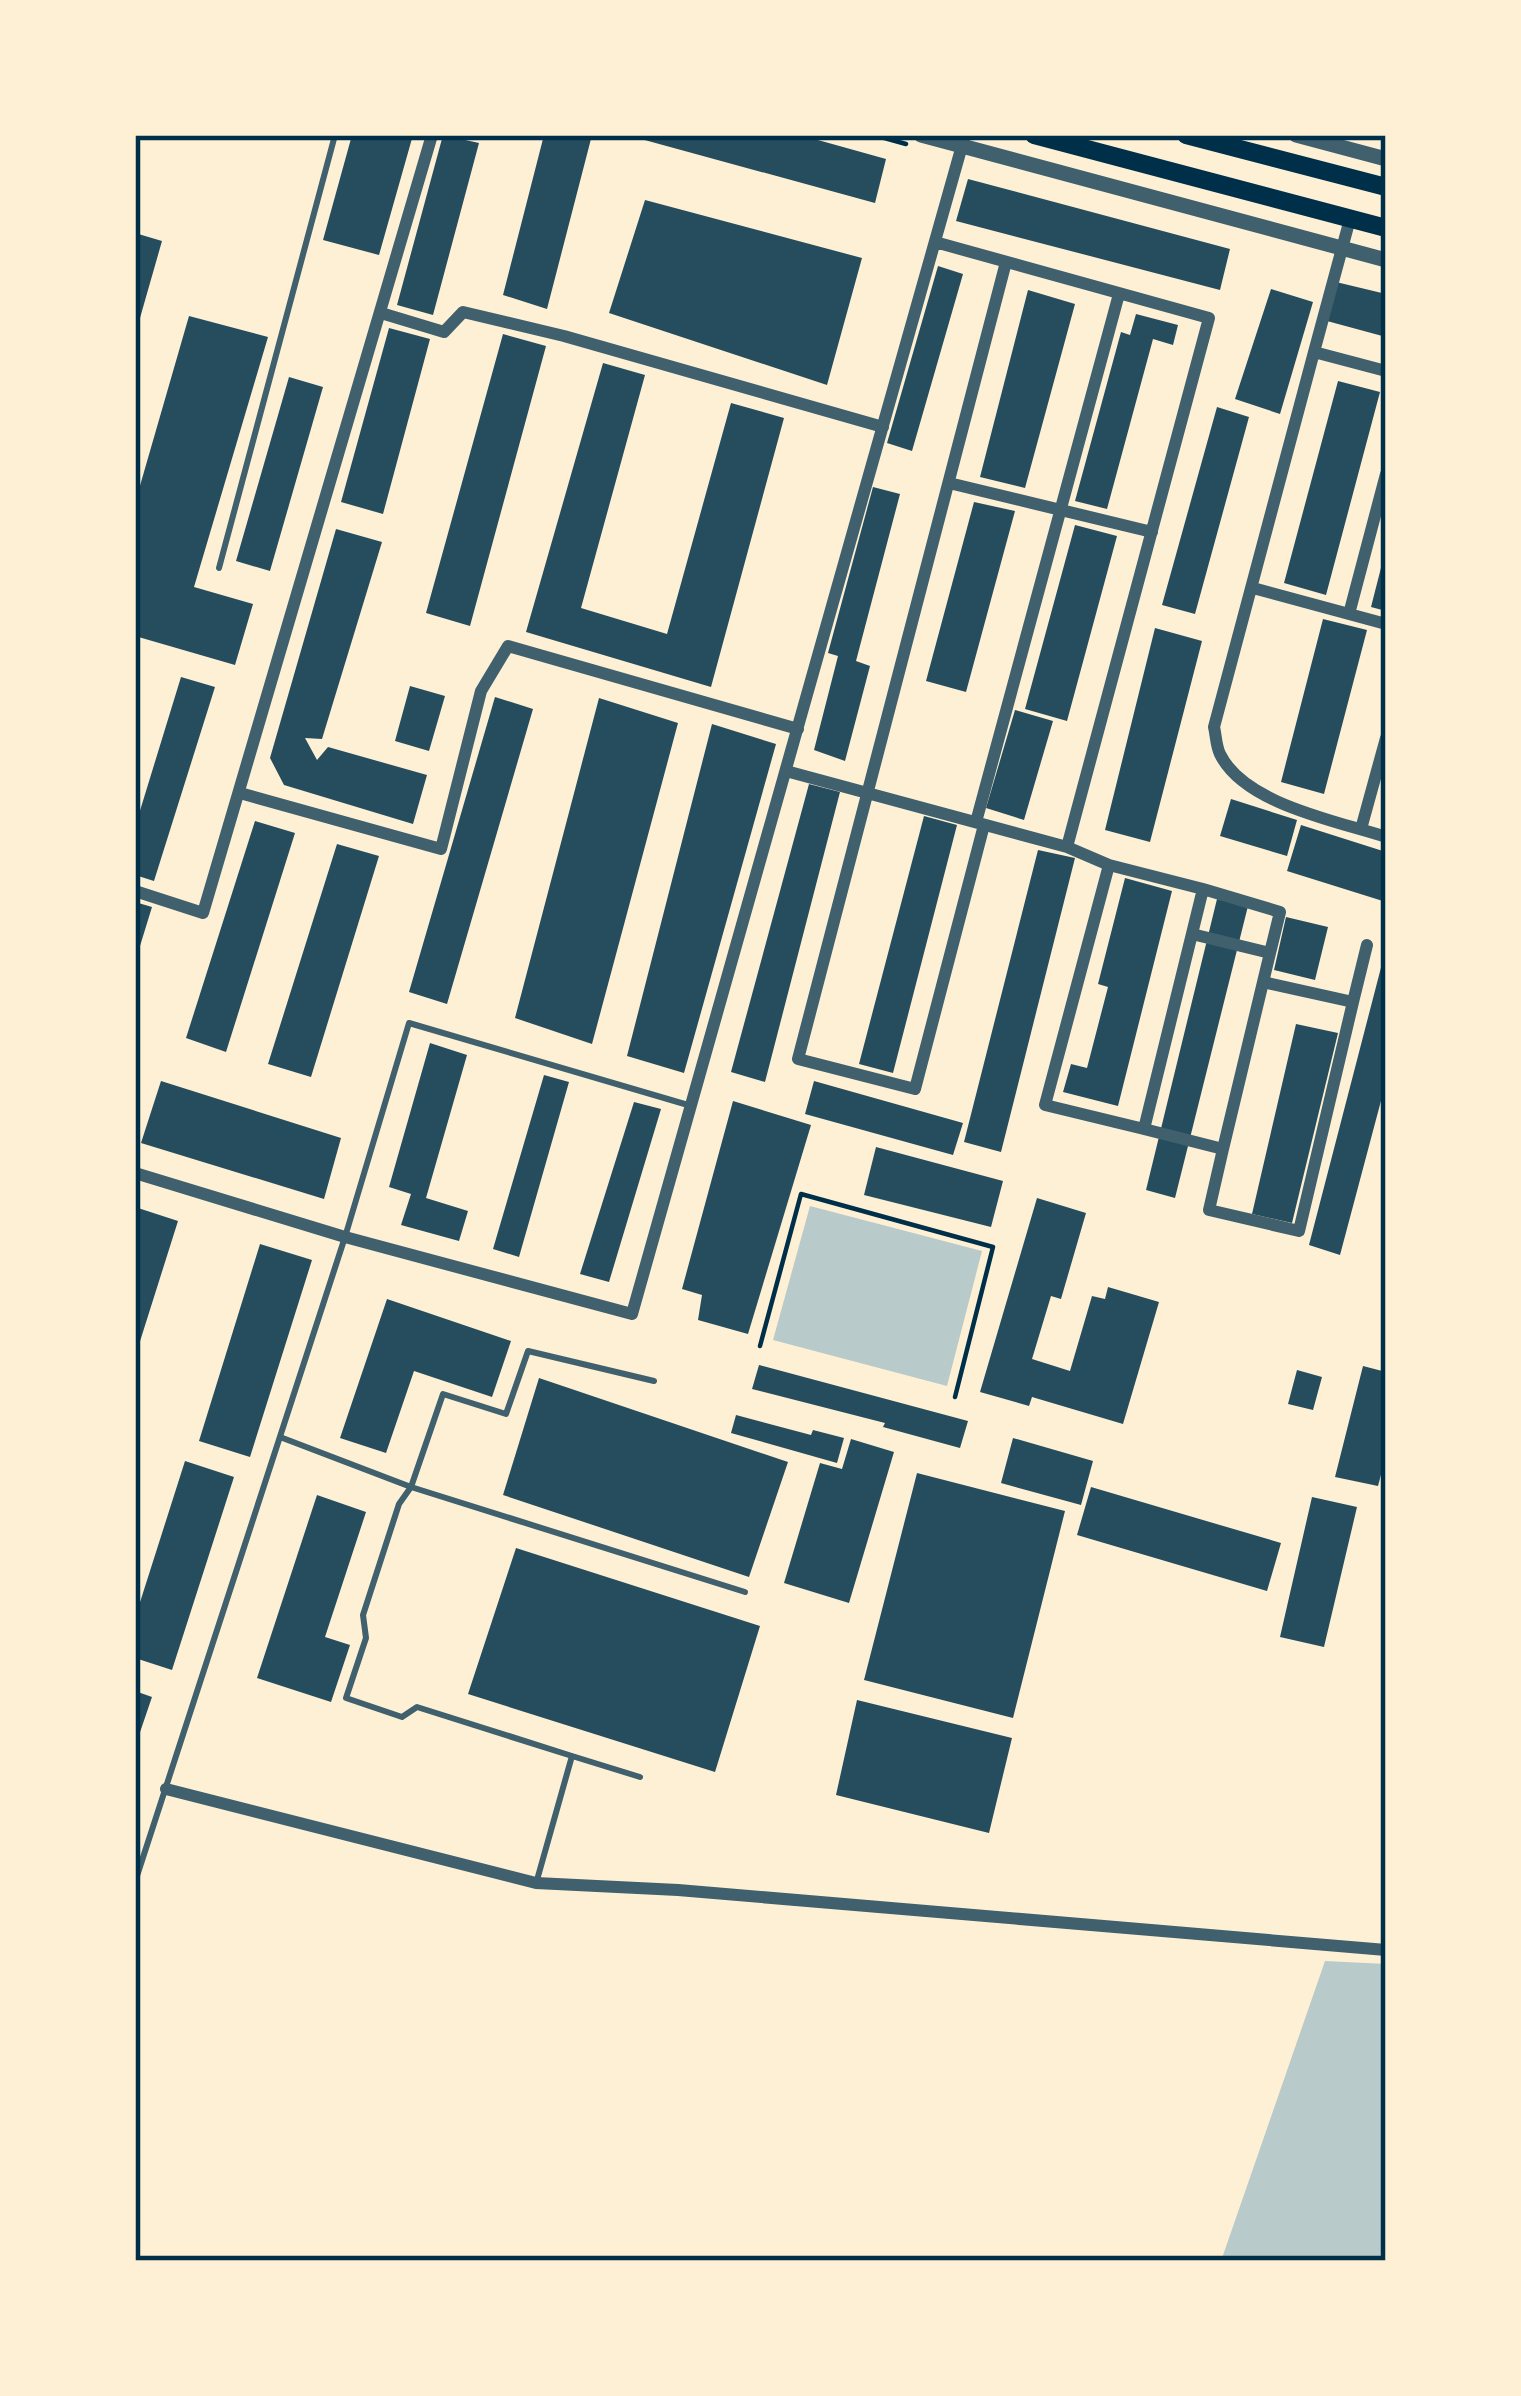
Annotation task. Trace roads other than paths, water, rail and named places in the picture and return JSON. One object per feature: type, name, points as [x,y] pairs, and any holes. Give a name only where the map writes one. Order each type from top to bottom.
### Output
[{"type":"main road","points":[[1034,135],[1386,228]]},
{"type":"main road","points":[[1186,135],[1386,187]]},
{"type":"street","points":[[135,891],[203,913],[432,135]]},
{"type":"street","points":[[1296,135],[1386,160]]},
{"type":"street","points":[[916,140],[964,141],[1386,260]]},
{"type":"street","points":[[135,1172],[345,1237],[632,1313],[964,141]]},
{"type":"street","points":[[1350,219],[1214,727],[1218,752],[1252,788],[1386,837]]},
{"type":"street","points":[[935,242],[1209,318],[1067,847]]},
{"type":"street","points":[[1006,262],[798,1059],[915,1089],[1119,294]]},
{"type":"street","points":[[381,313],[444,332],[463,312],[883,427]]},
{"type":"street","points":[[1314,352],[1386,371]]},
{"type":"street","points":[[1349,614],[1386,474]]},
{"type":"street","points":[[949,483],[1152,532]]},
{"type":"street","points":[[1253,588],[1386,624]]},
{"type":"street","points":[[240,793],[441,849],[481,691],[508,646],[798,729]]},
{"type":"street","points":[[1361,829],[1386,738]]},
{"type":"street","points":[[786,771],[1067,847],[1109,865],[1280,912],[1209,1210],[1299,1231],[1367,945]]},
{"type":"street","points":[[1109,865],[1045,1105],[1223,1149]]},
{"type":"street","points":[[1144,1129],[1203,889]]},
{"type":"street","points":[[1192,934],[1270,952]]},
{"type":"street","points":[[1263,982],[1353,1002]]},
{"type":"street","points":[[166,1790],[536,1883],[678,1890],[1386,1950]]},
{"type":"lane","points":[[219,568],[335,135]]},
{"type":"lane","points":[[135,1882],[345,1237],[409,1023],[692,1106]]},
{"type":"lane","points":[[640,1777],[417,1707],[402,1718],[346,1698],[366,1638],[363,1616],[399,1504],[411,1487],[442,1394],[506,1414],[527,1352],[654,1381]]},
{"type":"lane","points":[[280,1437],[411,1487],[745,1592]]},
{"type":"lane","points":[[536,1883],[572,1756]]}]
